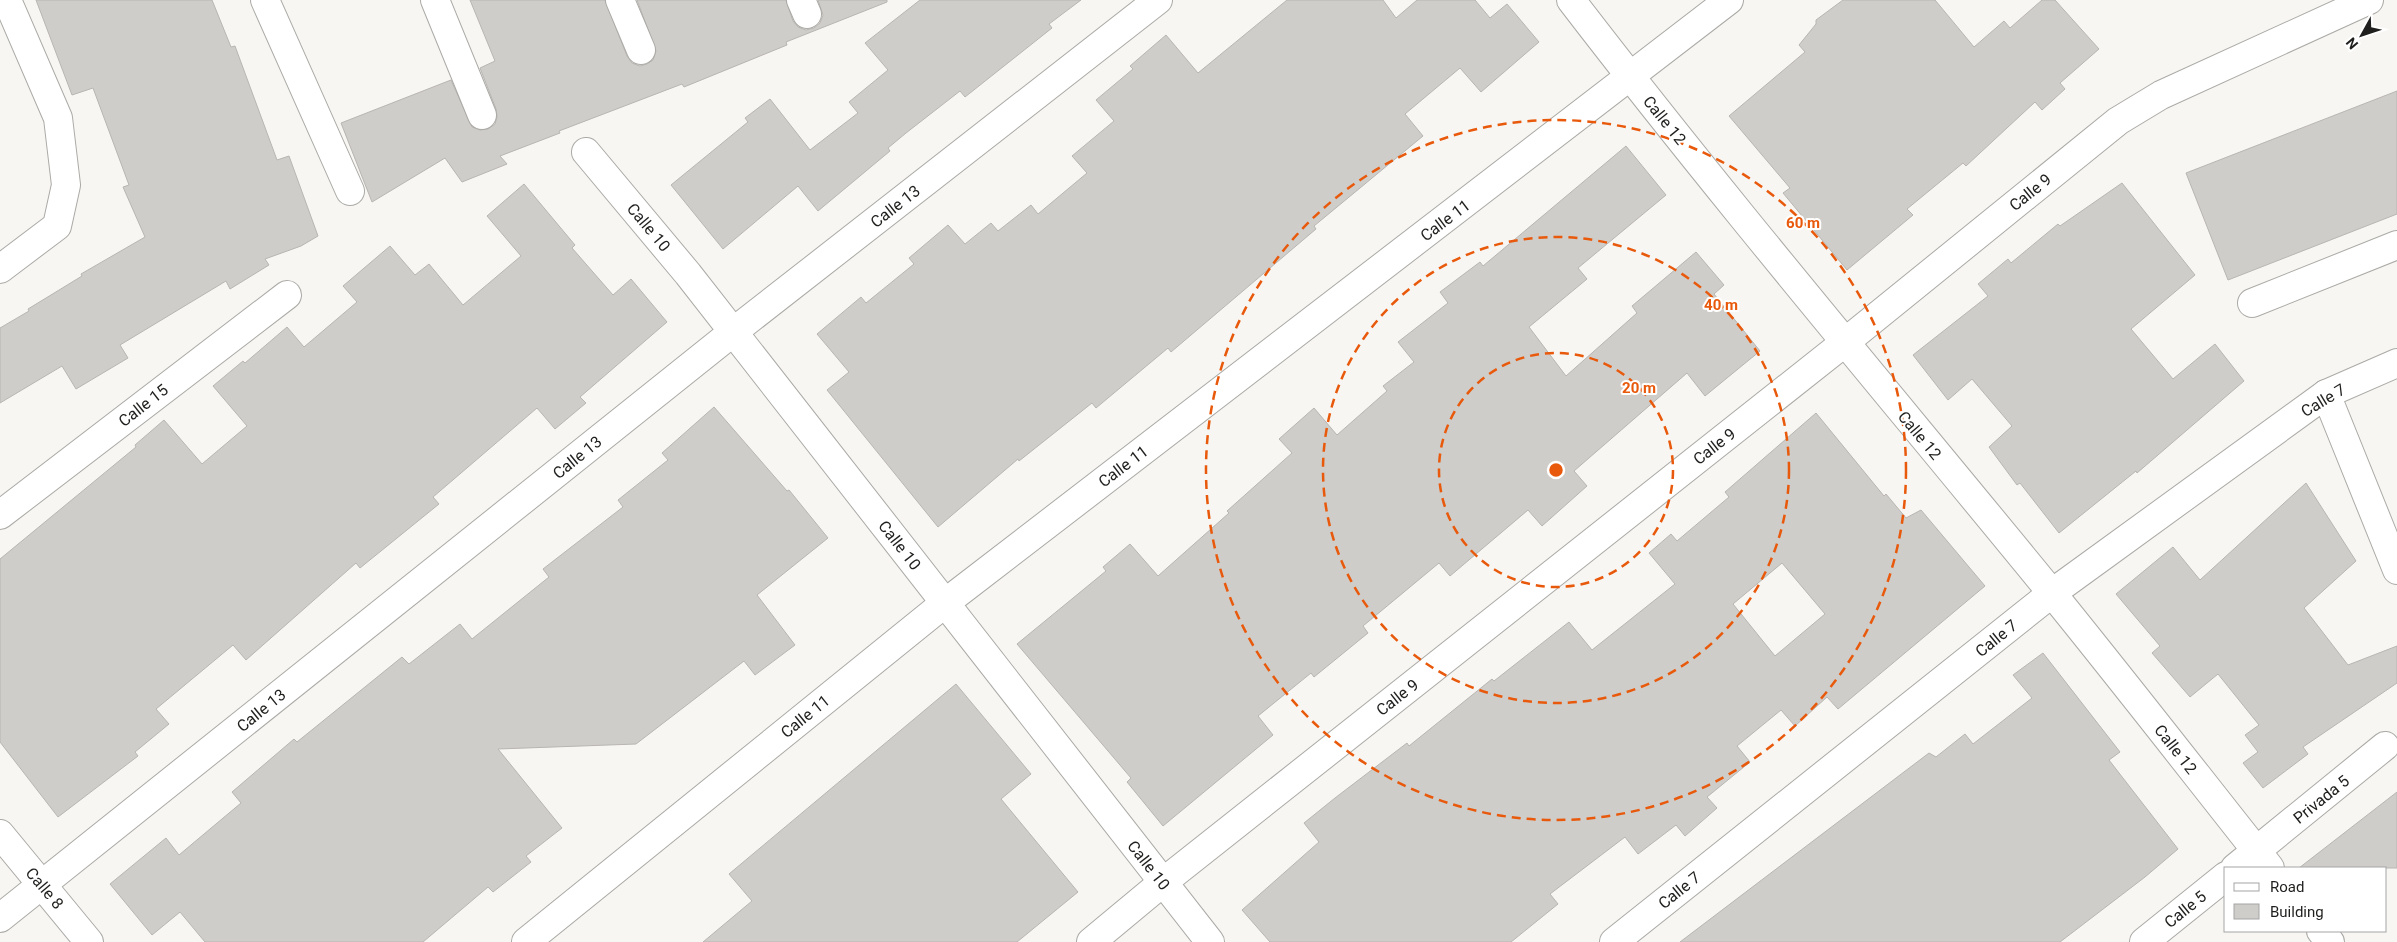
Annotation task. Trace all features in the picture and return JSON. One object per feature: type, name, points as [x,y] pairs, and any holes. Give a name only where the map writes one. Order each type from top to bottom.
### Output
[{"type":"street","points":[[0,269],[57,226],[66,185],[58,118],[7,0]]},
{"type":"street","points":[[265,0],[350,191]]},
{"type":"street","points":[[435,0],[482,115]]},
{"type":"street","points":[[620,0],[641,50]]},
{"type":"street","name":"Calle 13","points":[[0,918],[734,332],[1158,0]]},
{"type":"street","name":"Calle 12","points":[[1571,0],[1630,77],[1844,343],[2052,593],[2264,860]]},
{"type":"street","name":"Calle 11","points":[[526,942],[945,603],[1728,0]]},
{"type":"street","name":"Calle 9","points":[[1091,942],[1162,883],[1844,343],[2118,121],[2161,95],[2369,0]]},
{"type":"street","name":"Calle 10","points":[[586,152],[734,332],[1162,883],[1210,942]]},
{"type":"street","points":[[2252,303],[2397,245]]},
{"type":"street","name":"Calle 15","points":[[0,515],[287,295]]},
{"type":"street","name":"Calle 7","points":[[1614,942],[2052,593],[2326,394],[2397,363]]},
{"type":"street","points":[[2326,394],[2397,570]]},
{"type":"street","name":"Privada 5","points":[[2264,860],[2385,746]]},
{"type":"street","name":"Calle 8","points":[[0,834],[89,942]]},
{"type":"street","points":[[2239,867],[2264,860]]},
{"type":"street","name":"Calle 5","points":[[2144,942],[2224,878]]},
{"type":"street","points":[[2322,932],[2330,942]]},
{"type":"building","points":[[36,0],[212,0],[231,47],[235,46],[277,160],[289,156],[318,236],[301,246],[265,259],[269,265],[230,289],[226,281],[120,345],[128,358],[76,389],[62,366],[0,403],[0,328],[82,276],[81,274],[145,237],[123,187],[129,185],[93,88],[72,95]]},
{"type":"building","points":[[470,0],[605,0],[627,56],[632,63],[640,66],[653,60],[656,51],[637,0],[786,0],[793,21],[798,27],[806,30],[814,28],[820,23],[823,15],[818,0],[887,0],[887,2],[786,42],[787,45],[684,87],[682,84],[559,131],[560,133],[500,156],[507,164],[462,182],[445,158],[372,202],[341,123],[451,80],[472,127],[480,130],[488,129],[495,124],[497,117],[496,109],[480,68],[495,61]]},
{"type":"building","points":[[920,0],[1081,0],[1049,24],[1052,28],[965,97],[960,91],[906,133],[888,148],[890,151],[818,211],[798,186],[723,249],[671,185],[748,122],[745,118],[770,99],[810,150],[858,113],[849,102],[888,70],[865,43]]},
{"type":"building","points":[[1287,0],[1383,0],[1396,18],[1417,0],[1475,0],[1490,18],[1507,4],[1539,42],[1481,92],[1460,68],[1405,114],[1423,136],[1314,226],[1316,229],[1171,352],[1168,348],[1096,408],[1092,403],[1019,461],[1018,459],[938,527],[827,390],[849,372],[817,334],[861,297],[866,303],[914,264],[909,258],[948,225],[965,244],[991,223],[998,231],[1031,205],[1038,214],[1087,173],[1072,156],[1114,121],[1096,100],[1133,69],[1130,66],[1166,35],[1198,73]]},
{"type":"building","points":[[1843,0],[1935,0],[1974,47],[2004,21],[2010,28],[2042,0],[2055,0],[2099,49],[2060,83],[2065,89],[2042,110],[2035,102],[1966,166],[1963,163],[1907,209],[1913,215],[1847,270],[1783,193],[1790,188],[1729,116],[1805,52],[1799,45],[1816,24],[1816,20]]},
{"type":"building","points":[[2397,91],[2397,214],[2228,280],[2186,173]]},
{"type":"building","points":[[1626,146],[1666,195],[1578,268],[1587,279],[1529,327],[1566,376],[1637,313],[1632,306],[1696,252],[1724,285],[1714,294],[1760,351],[1705,396],[1687,373],[1574,471],[1587,486],[1542,526],[1528,510],[1450,576],[1439,563],[1363,626],[1368,633],[1314,677],[1311,673],[1258,716],[1273,735],[1163,826],[1127,782],[1131,778],[1017,644],[1106,571],[1103,567],[1130,544],[1158,576],[1229,513],[1227,511],[1292,453],[1279,439],[1314,408],[1337,435],[1387,391],[1383,386],[1414,362],[1398,342],[1448,303],[1440,292],[1480,262],[1483,266]]},
{"type":"building","points":[[2122,183],[2195,275],[2131,329],[2173,379],[2215,344],[2244,381],[2137,473],[2136,471],[2059,533],[2020,483],[2017,485],[1989,447],[2012,426],[1972,379],[1948,400],[1913,355],[1988,296],[1978,284],[2008,259],[2011,263],[2058,224],[2060,226]]},
{"type":"building","points":[[524,184],[575,245],[572,248],[613,295],[631,279],[667,322],[580,397],[586,403],[555,429],[537,408],[433,497],[439,504],[360,568],[356,563],[246,660],[233,645],[156,709],[169,724],[135,752],[138,756],[58,817],[0,742],[0,559],[136,447],[135,445],[164,420],[202,464],[247,426],[213,386],[243,361],[245,363],[287,327],[304,347],[357,302],[343,286],[390,246],[415,275],[429,264],[463,305],[521,256],[487,216]]},
{"type":"building","points":[[714,407],[787,491],[789,490],[828,538],[757,595],[795,645],[755,675],[744,661],[636,744],[498,749],[562,828],[526,856],[531,862],[493,892],[488,887],[423,942],[205,942],[180,912],[152,935],[110,884],[166,838],[179,855],[241,803],[232,792],[294,739],[297,742],[402,657],[409,664],[460,624],[472,639],[549,577],[543,569],[623,507],[618,500],[668,460],[662,453]]},
{"type":"building","points":[[1816,413],[1884,496],[1886,494],[1906,518],[1921,510],[1985,586],[1838,709],[1827,697],[1795,726],[1781,710],[1737,746],[1750,762],[1707,797],[1717,808],[1685,836],[1676,825],[1638,854],[1625,837],[1550,894],[1558,904],[1511,942],[1270,942],[1242,910],[1319,842],[1304,823],[1407,743],[1409,746],[1492,679],[1494,681],[1569,622],[1592,650],[1675,584],[1649,553],[1671,534],[1677,541],[1729,497],[1725,492]],"holes":[[[1782,563],[1825,614],[1775,656],[1733,604]]]},
{"type":"building","points":[[2306,483],[2356,561],[2304,608],[2348,665],[2397,646],[2397,683],[2303,747],[2308,754],[2263,788],[2243,763],[2258,752],[2245,735],[2259,725],[2218,674],[2190,697],[2152,653],[2160,646],[2116,594],[2173,547],[2200,580]]},
{"type":"building","points":[[2043,653],[2120,752],[2109,760],[2178,849],[2145,877],[2060,942],[1680,942],[1929,753],[1936,757],[1965,734],[1973,744],[2032,698],[2013,675]]},
{"type":"building","points":[[956,684],[1031,774],[1001,799],[1078,892],[1017,942],[703,942],[752,901],[729,874]]},
{"type":"building","points":[[2397,792],[2397,868],[2300,867]]}]
